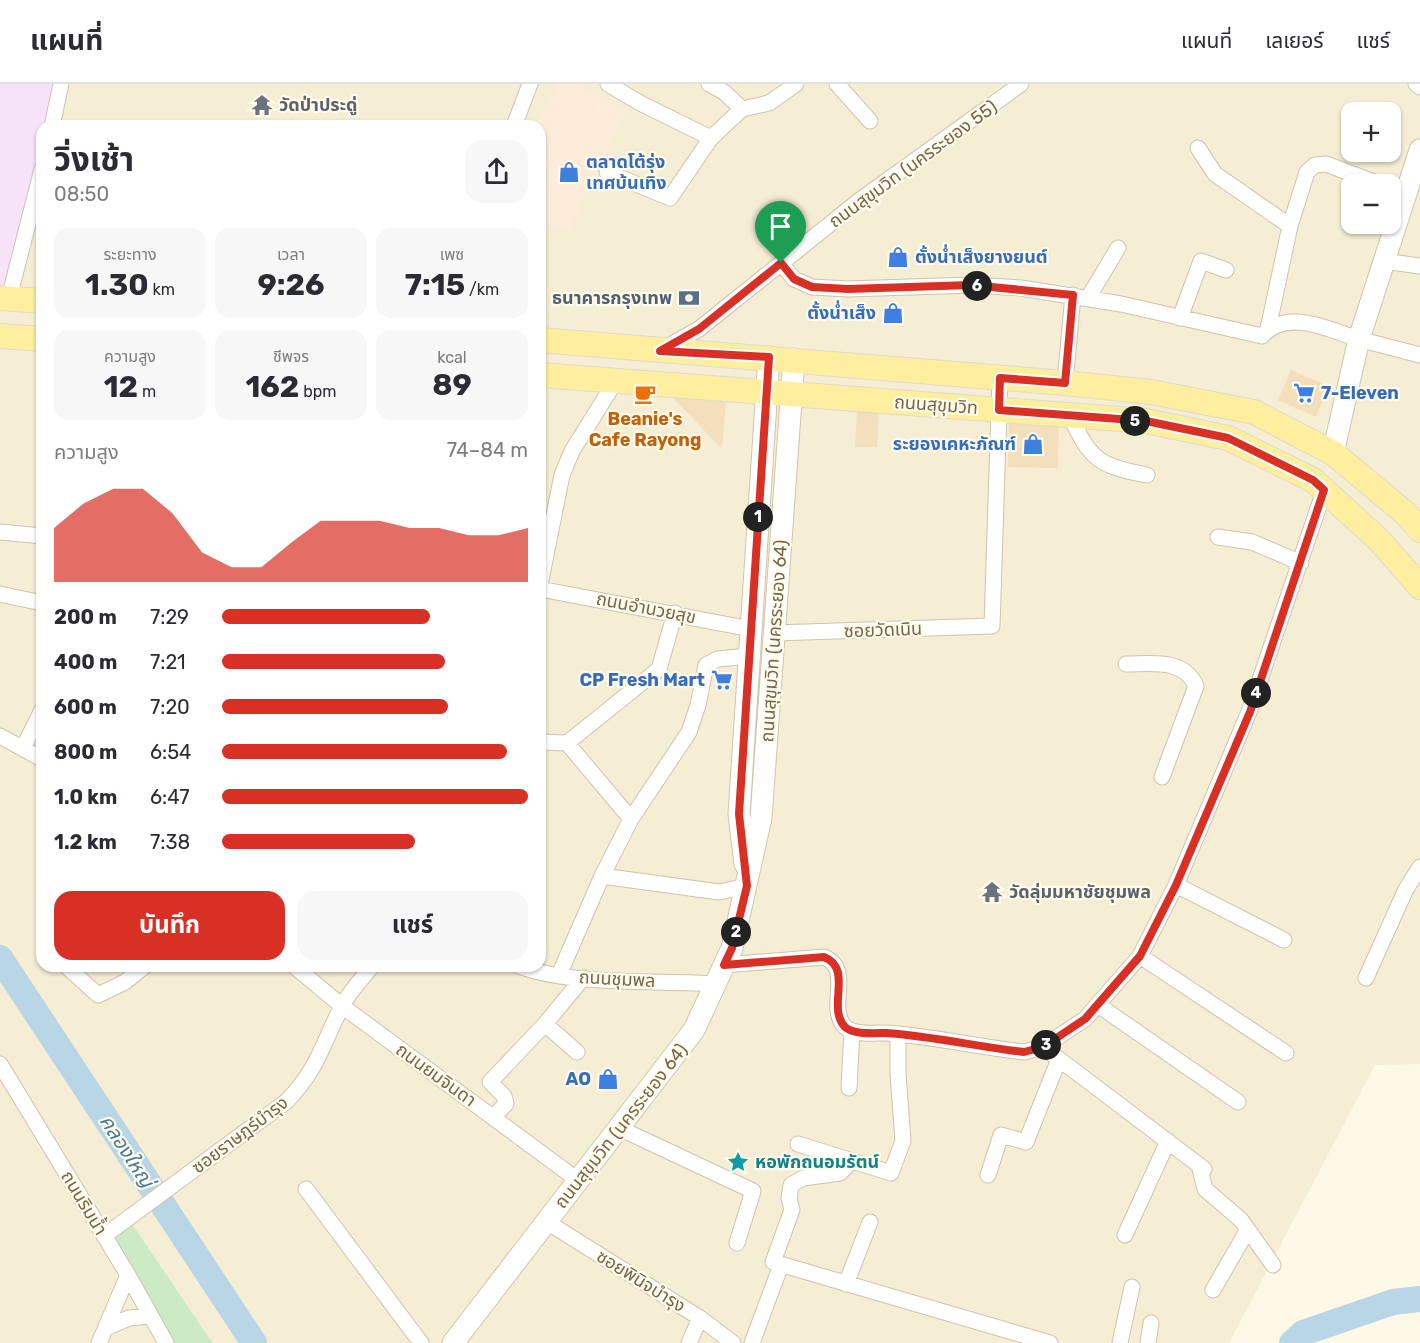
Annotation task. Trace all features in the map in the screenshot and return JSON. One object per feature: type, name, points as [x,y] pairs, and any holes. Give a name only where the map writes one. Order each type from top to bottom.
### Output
[{"type":"main road","points":[[5,298],[36,301]]},
{"type":"main road","points":[[0,336],[36,339]]},
{"type":"main road","name":"ถนนสุขุมวิท","points":[[546,341],[660,351],[794,359],[1065,383],[1151,392],[1254,412],[1333,453],[1405,513],[1420,530]]},
{"type":"main road","name":"ถนนสุขุมวิท","points":[[546,376],[1146,421],[1228,438],[1313,480],[1380,541],[1420,587]]},
{"type":"street","points":[[53,120],[61,84]]},
{"type":"street","points":[[516,120],[528,84]]},
{"type":"street","points":[[608,84],[640,104],[711,138]]},
{"type":"street","points":[[709,84],[724,92],[742,109]]},
{"type":"street","points":[[607,172],[670,198],[711,138],[742,109],[770,103],[796,84]]},
{"type":"street","points":[[837,84],[870,121]]},
{"type":"street","name":"ถนนสุขุมวิท (นครระยอง 55)","points":[[660,351],[699,329],[860,200],[1021,84]]},
{"type":"street","points":[[1416,84],[1420,87]]},
{"type":"street","points":[[1198,148],[1215,174],[1290,226]]},
{"type":"street","points":[[1401,187],[1419,154]]},
{"type":"street","points":[[1268,330],[1290,226],[1307,172],[1315,165],[1326,164],[1352,174]]},
{"type":"street","points":[[5,298],[36,190]]},
{"type":"street","points":[[1333,453],[1359,339],[1384,261],[1389,234]]},
{"type":"street","points":[[1065,383],[1081,296],[1118,248]]},
{"type":"street","points":[[1180,318],[1201,261],[1226,270]]},
{"type":"street","points":[[1384,261],[1420,266]]},
{"type":"street","points":[[781,263],[794,279],[812,287],[848,289],[971,285],[1081,296],[1262,336],[1268,330],[1284,323],[1299,322],[1420,355]]},
{"type":"street","name":"ถนนสุขุมวิท (นครระยอง 64)","points":[[747,886],[739,814],[769,357]]},
{"type":"street","name":"ถนนสุขุมวิท (นครระยอง 64)","points":[[453,1343],[694,1030],[732,948],[761,818],[794,359]]},
{"type":"street","points":[[999,410],[1000,378]]},
{"type":"street","points":[[546,557],[562,476],[572,451],[615,382]]},
{"type":"street","name":"ซอยวัดเนิน","points":[[774,633],[992,626],[999,410]]},
{"type":"street","points":[[1070,415],[1092,456],[1118,470],[1147,476]]},
{"type":"street","points":[[849,1088],[852,1031],[898,1034],[1024,1052],[1043,1047],[1063,1036],[1098,1005],[1140,956],[1176,885],[1250,712],[1324,490]]},
{"type":"street","points":[[0,532],[36,535]]},
{"type":"street","points":[[1218,537],[1252,542],[1300,563]]},
{"type":"street","name":"ถนนอำนวยสุข","points":[[546,588],[751,629]]},
{"type":"street","points":[[0,594],[36,602]]},
{"type":"street","points":[[546,742],[567,743],[659,669],[675,613]]},
{"type":"street","points":[[559,975],[602,876],[631,819],[689,732],[698,705],[706,665],[718,659],[749,656]]},
{"type":"street","points":[[1126,664],[1178,667],[1186,671],[1196,686],[1162,777]]},
{"type":"street","points":[[23,748],[36,722]]},
{"type":"street","points":[[0,736],[36,756]]},
{"type":"street","points":[[567,743],[631,819]]},
{"type":"street","points":[[1366,978],[1406,889],[1420,867]]},
{"type":"street","points":[[602,876],[719,892],[747,886]]},
{"type":"street","points":[[1176,885],[1284,940]]},
{"type":"street","points":[[1140,956],[1286,1053]]},
{"type":"street","name":"ถนนชุมพล","points":[[546,972],[583,978],[720,974],[824,957],[834,961],[838,968],[839,1016],[845,1026],[852,1031]]},
{"type":"street","points":[[73,972],[98,995],[138,972]]},
{"type":"street","name":"ถนนยมจินดา","points":[[301,972],[342,1006],[579,1181]]},
{"type":"street","name":"ซอยราษฎร์บำรุง","points":[[104,1236],[286,1101],[306,1081],[317,1064],[342,1006],[368,972]]},
{"type":"street","points":[[494,1117],[506,1104],[504,1096],[490,1082],[546,1024],[583,978]]},
{"type":"street","points":[[1098,1005],[1238,1102]]},
{"type":"street","points":[[546,1024],[577,1052]]},
{"type":"street","points":[[798,1144],[891,1173],[903,1141],[898,1074],[898,1034]]},
{"type":"street","points":[[1043,1047],[1202,1167],[1205,1189],[1217,1202],[1231,1210],[1241,1220],[1273,1265]]},
{"type":"street","points":[[988,1175],[1001,1135],[1026,1142],[1059,1059]]},
{"type":"street","name":"ถนนริมน้ำ","points":[[0,1064],[128,1275],[166,1343]]},
{"type":"street","points":[[619,1128],[753,1191],[737,1243]]},
{"type":"street","points":[[1125,1234],[1168,1141]]},
{"type":"street","points":[[851,1162],[840,1173],[803,1178],[791,1185],[789,1198],[792,1210],[773,1262],[1050,1343]]},
{"type":"street","points":[[306,1189],[421,1343]]},
{"type":"street","name":"ซอยพินิจบำรุง","points":[[547,1222],[700,1318],[733,1343]]},
{"type":"street","points":[[846,1284],[870,1222]]},
{"type":"street","points":[[1213,1290],[1247,1231]]},
{"type":"street","points":[[752,1343],[781,1265]]},
{"type":"street","points":[[99,1343],[108,1327],[128,1275]]},
{"type":"street","points":[[1120,1343],[1132,1287]]},
{"type":"street","points":[[108,1327],[129,1318],[150,1316]]},
{"type":"street","points":[[689,1343],[700,1318]]},
{"type":"street","points":[[1148,1343],[1151,1323]]},
{"type":"shaded area","points":[[0,84],[1420,84],[1420,1064],[1375,1065],[1229,1343],[0,1343]]},
{"type":"shaded area","points":[[0,84],[55,84],[46,120],[36,120],[36,166],[8,286],[0,285]]},
{"type":"shaded area","name":"ตลาดโต้รุ่ง เทศบ้นเทิง","points":[[557,84],[576,84],[627,111],[569,233],[546,221],[546,120],[538,120]]},
{"type":"green space","points":[[132,1224],[213,1343],[170,1343],[110,1237]]},
{"type":"building","name":"7-Eleven","points":[[1291,370],[1329,386],[1316,417],[1278,400]]},
{"type":"building","points":[[672,397],[726,401],[722,449]]},
{"type":"building","points":[[857,410],[879,410],[877,447],[855,447]]},
{"type":"building","name":"ระยองเคหะภัณฑ์","points":[[1009,419],[1059,421],[1058,468],[1008,467]]},
{"type":"waterway","name":"คลองใหญ่","points":[[0,958],[254,1343]]},
{"type":"waterway","name":"คลองใหญ่","points":[[1292,1343],[1303,1333],[1393,1302],[1420,1299]]},
{"type":"place","name":"วัดป่าประดู่","points":[[262,105]]},
{"type":"place","name":"ตลาดโต้รุ่ง เทศบ้นเทิง","points":[[569,172]]},
{"type":"place","name":"ตั้งน่ำเส็งยางยนต์","points":[[898,257]]},
{"type":"place","name":"ธนาคารกรุงเทพ","points":[[689,298]]},
{"type":"place","name":"ตั้งน่ำเส็ง","points":[[893,313]]},
{"type":"place","name":"7-Eleven","points":[[1304,393]]},
{"type":"place","name":"Beanie's Cafe Rayong","points":[[645,394]]},
{"type":"place","name":"ระยองเคหะภัณฑ์","points":[[1033,444]]},
{"type":"place","name":"CP Fresh Mart","points":[[722,680]]},
{"type":"place","name":"วัดลุ่มมหาชัยชุมพล","points":[[992,892]]},
{"type":"place","name":"AO","points":[[608,1079]]},
{"type":"place","name":"หอพักถนอมรัตน์","points":[[738,1162]]},
{"type":"route","points":[[781,263],[794,279],[812,287],[848,289],[971,285],[1021,288],[1073,295],[1065,383],[1000,378],[999,410],[1146,421],[1228,438],[1313,480],[1324,490],[1250,712],[1210,800],[1176,885],[1140,956],[1125,975],[1085,1019],[1063,1036],[1043,1047],[1024,1052],[898,1034],[852,1031],[845,1026],[839,1016],[838,968],[834,961],[824,957],[724,965],[732,948],[747,886],[739,814],[769,357],[660,351],[699,329],[711,317],[781,263]]}]
